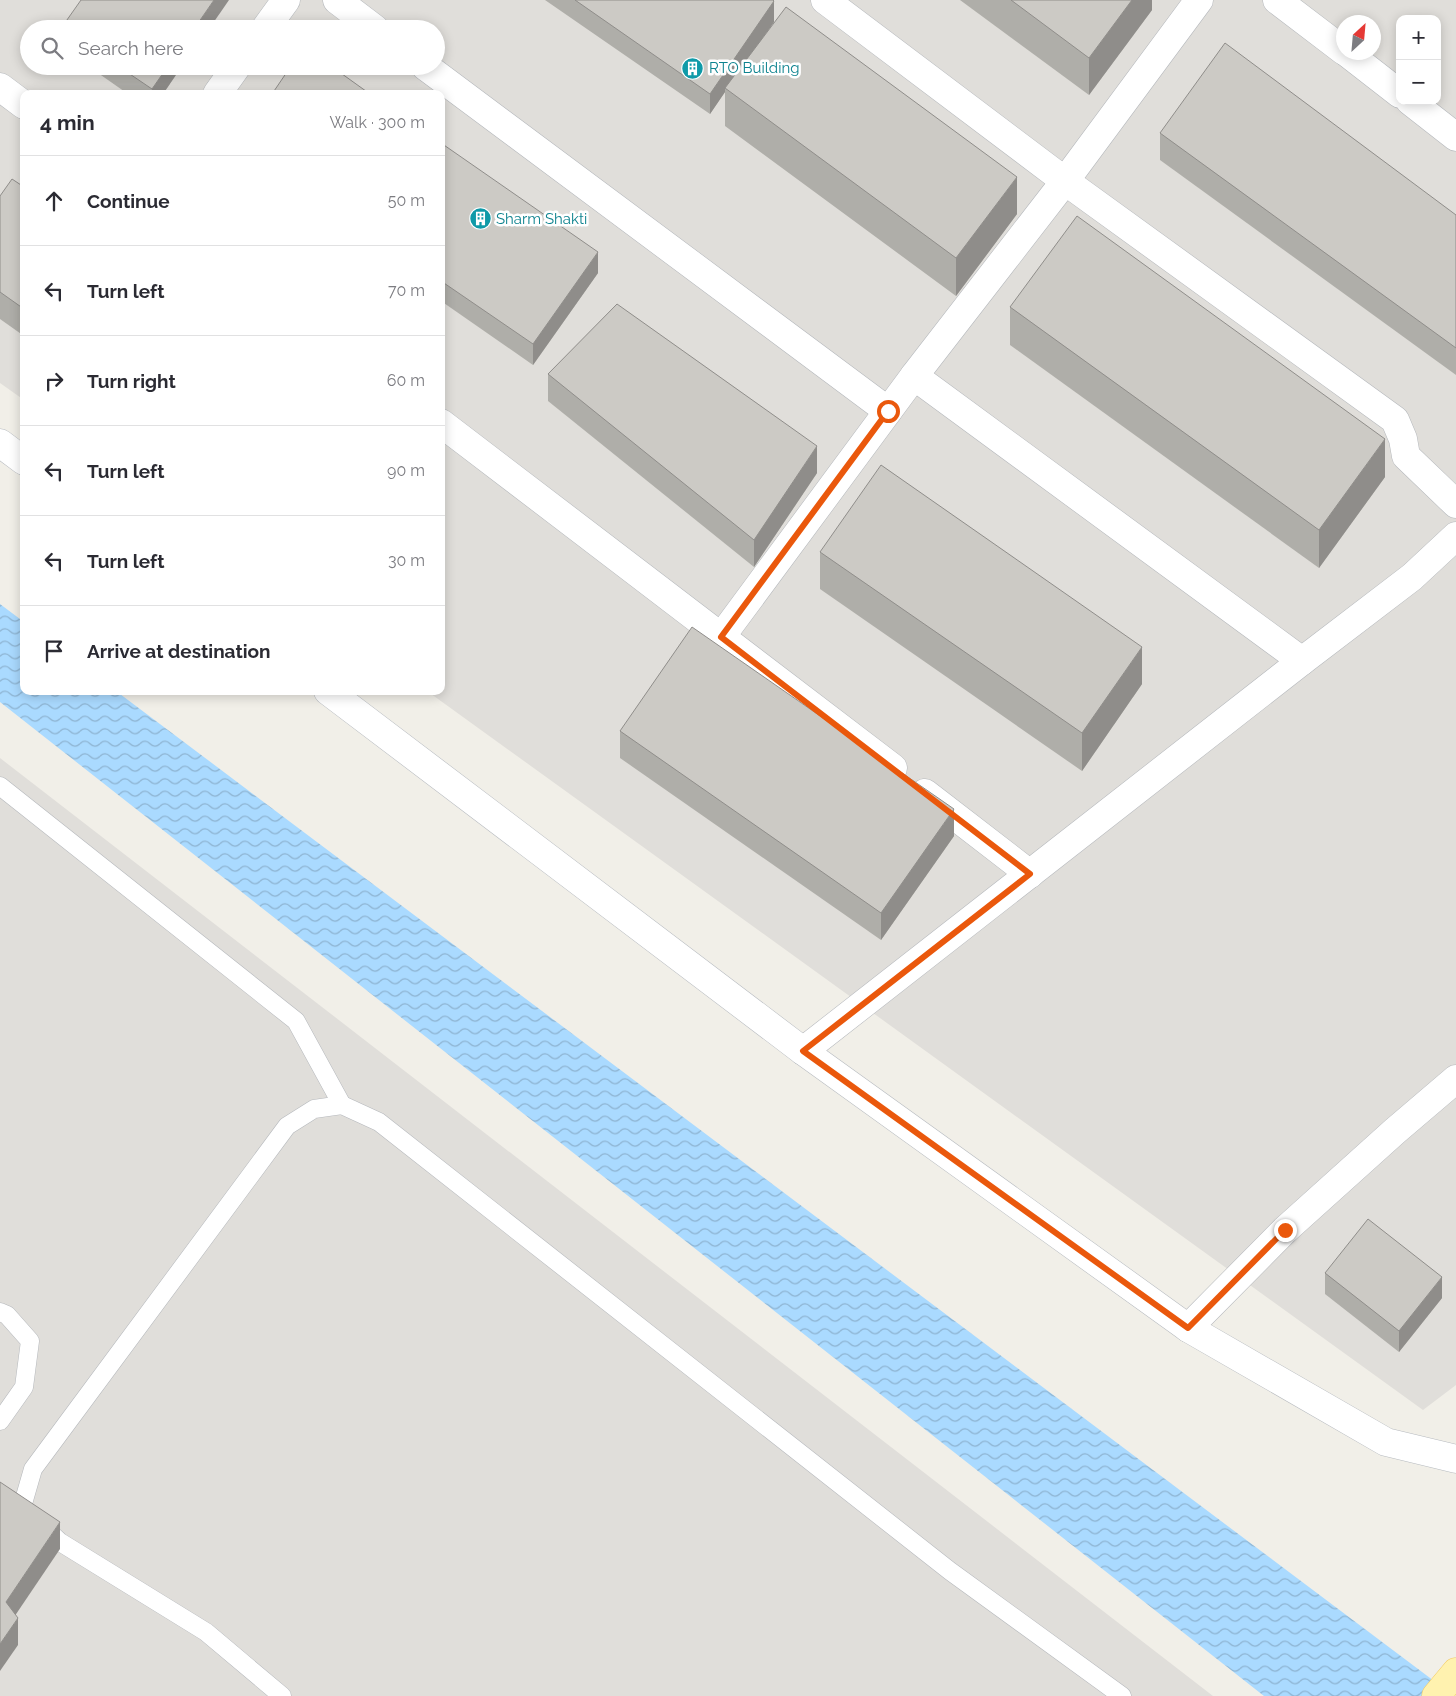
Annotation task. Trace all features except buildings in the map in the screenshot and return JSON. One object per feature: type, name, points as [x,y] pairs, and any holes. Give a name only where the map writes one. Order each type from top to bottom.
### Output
[{"type":"main road","points":[[1436,1696],[1456,1672]]},
{"type":"street","points":[[272,20],[286,0]]},
{"type":"street","points":[[336,0],[363,20]]},
{"type":"street","points":[[825,0],[1065,181],[1395,420],[1403,439],[1406,456],[1456,504]]},
{"type":"street","points":[[721,637],[914,376],[1065,181],[1199,0]]},
{"type":"street","points":[[1278,0],[1336,45]]},
{"type":"street","points":[[1355,60],[1396,91]]},
{"type":"street","points":[[220,90],[231,75]]},
{"type":"street","points":[[437,75],[888,411]]},
{"type":"street","points":[[0,87],[20,101]]},
{"type":"street","points":[[1415,105],[1456,137]]},
{"type":"street","points":[[914,376],[1302,661]]},
{"type":"street","points":[[445,426],[1030,874]]},
{"type":"street","points":[[0,443],[20,458]]},
{"type":"street","points":[[803,1051],[1412,577],[1456,536]]},
{"type":"street","points":[[333,695],[803,1051],[1188,1328],[1386,1442],[1456,1459]]},
{"type":"street","points":[[1188,1328],[1285,1230],[1456,1079]]},
{"type":"lane","points":[[0,786],[296,1021],[342,1105]]},
{"type":"lane","points":[[282,1696],[206,1632],[60,1542],[22,1507],[34,1469],[287,1126],[314,1108],[342,1105],[380,1122],[950,1571],[1122,1696]]},
{"type":"lane","points":[[0,1312],[7,1316],[30,1342],[24,1387],[0,1421]]},
{"type":"shaded area","points":[[0,0],[1456,0],[1456,1385],[1423,1410],[433,695],[445,695],[445,90],[20,90],[20,397],[0,383]]},
{"type":"shaded area","points":[[0,758],[1213,1696],[0,1696]]},
{"type":"water","points":[[0,604],[20,619],[20,695],[121,695],[1454,1696],[1264,1696],[0,702]]},
{"type":"place","name":"RTO Building","points":[[693,68]]},
{"type":"place","name":"Sharm Shakti","points":[[480,219]]},
{"type":"route","points":[[888,411],[721,637],[1030,874],[803,1051],[1188,1328],[1285,1230]]}]
